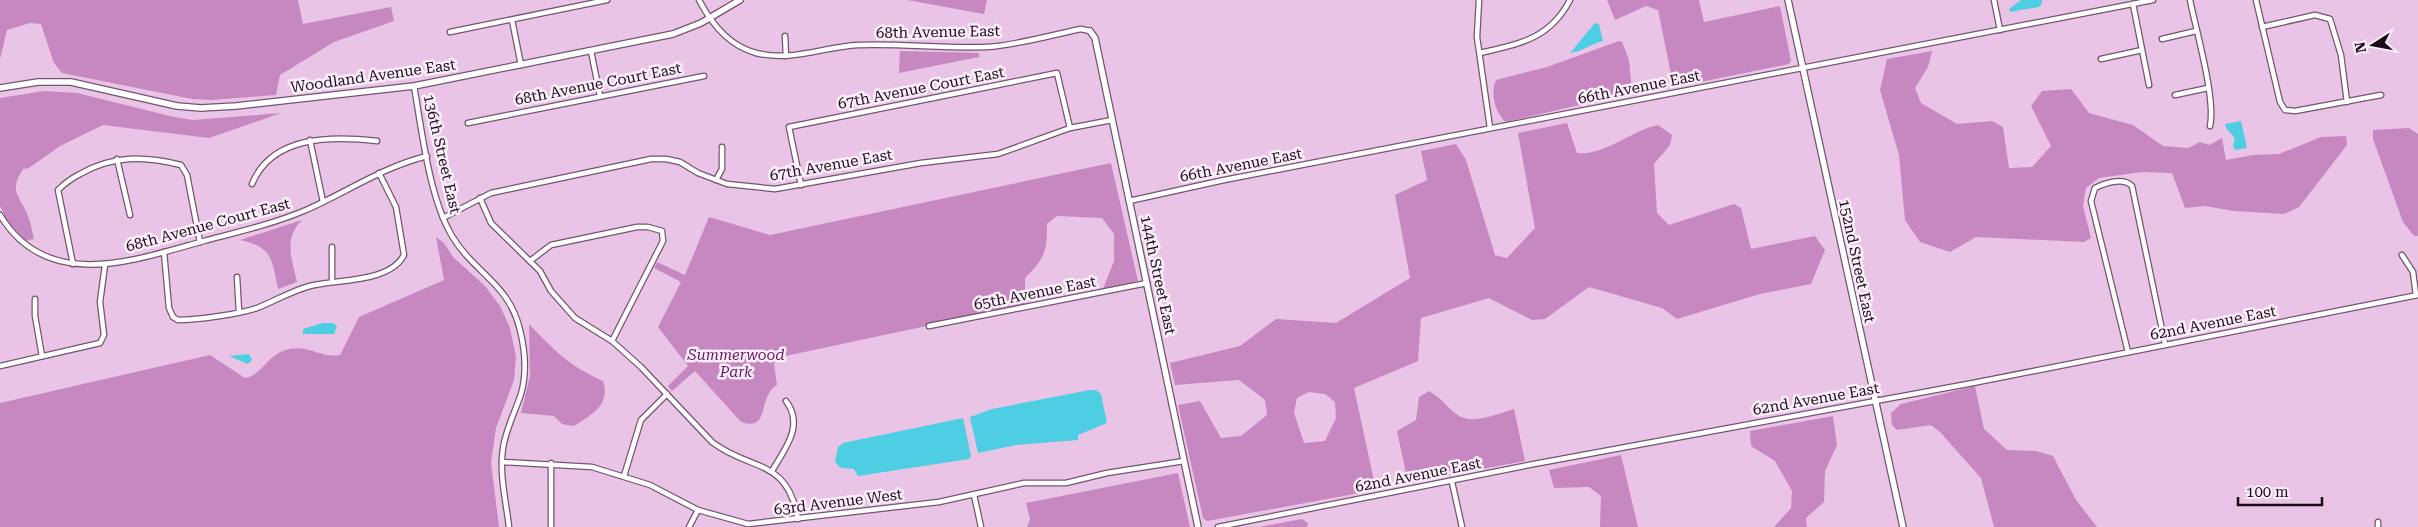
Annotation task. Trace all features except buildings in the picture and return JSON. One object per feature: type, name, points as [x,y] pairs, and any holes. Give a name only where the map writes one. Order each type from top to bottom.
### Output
[{"type":"street","points":[[450,32],[607,0]]},
{"type":"street","name":"68th Avenue East","points":[[699,0],[709,18],[725,35],[747,50],[772,56],[786,56],[859,45],[989,46],[1081,29],[1090,31]]},
{"type":"street","name":"Woodland Avenue East","points":[[0,88],[38,82],[71,82],[165,104],[201,108],[236,106],[414,86],[673,34],[709,18],[740,0]]},
{"type":"street","points":[[1479,0],[1477,37],[1490,128]]},
{"type":"street","name":"152nd Street East","points":[[1788,0],[1903,527]]},
{"type":"street","points":[[1994,0],[2000,30]]},
{"type":"street","name":"66th Avenue East","points":[[1129,201],[1490,128],[2153,0]]},
{"type":"street","points":[[2190,0],[2213,115],[2210,126]]},
{"type":"street","points":[[2256,0],[2280,102],[2285,110],[2295,111],[2381,95]]},
{"type":"street","points":[[1480,53],[1516,45],[1534,38],[1552,25],[1570,1]]},
{"type":"street","points":[[2135,2],[2142,50],[2150,85]]},
{"type":"street","points":[[2262,27],[2315,15],[2330,19],[2341,55],[2347,102]]},
{"type":"street","points":[[512,20],[521,65]]},
{"type":"street","name":"144th Street East","points":[[1090,31],[1095,38],[1198,527]]},
{"type":"street","points":[[2162,39],[2196,31]]},
{"type":"street","points":[[785,36],[786,56]]},
{"type":"street","points":[[2101,59],[2142,50]]},
{"type":"street","points":[[591,51],[600,96]]},
{"type":"street","name":"67th Avenue Court East","points":[[801,185],[789,127],[1057,73],[1070,128]]},
{"type":"street","name":"68th Avenue Court East","points":[[468,123],[704,76]]},
{"type":"street","name":"136th Street East","points":[[414,86],[427,156],[443,218],[462,251],[505,294],[520,329],[524,354],[523,382],[504,440],[502,462],[509,527]]},
{"type":"street","points":[[2175,95],[2208,88]]},
{"type":"street","name":"67th Avenue East","points":[[443,218],[480,198],[523,186],[651,159],[666,159],[680,162],[716,180],[761,189],[776,189],[921,162],[998,154],[1070,128],[1112,120]]},
{"type":"street","name":"68th Avenue Court East","points":[[252,184],[257,173],[267,161],[288,148],[310,140],[335,137],[377,141]]},
{"type":"street","points":[[310,140],[323,202]]},
{"type":"street","points":[[716,180],[722,169],[722,148]]},
{"type":"street","name":"68th Avenue Court East","points":[[0,217],[17,237],[39,252],[73,264],[105,264],[164,252],[276,221],[323,202],[401,163],[427,156]]},
{"type":"street","points":[[73,264],[59,189],[94,166],[117,160],[153,159],[181,165],[185,170],[200,242]]},
{"type":"street","points":[[117,160],[130,215]]},
{"type":"street","points":[[164,252],[168,301],[174,318],[183,320],[239,312],[257,307],[302,288],[370,276],[390,267],[404,257],[396,207],[379,173]]},
{"type":"street","points":[[2128,352],[2091,201],[2092,191],[2100,186],[2127,182],[2132,186],[2165,344]]},
{"type":"street","points":[[480,198],[491,223],[540,271],[551,291],[575,318],[612,341],[717,446],[772,472],[792,493],[798,519]]},
{"type":"street","points":[[530,261],[551,245],[636,227],[648,227],[662,231],[664,235],[663,241],[612,341]]},
{"type":"street","points":[[332,247],[332,282]]},
{"type":"street","points":[[2402,255],[2415,279],[2417,295]]},
{"type":"street","points":[[0,366],[97,345],[103,339],[100,302],[105,264]]},
{"type":"street","points":[[237,277],[239,312]]},
{"type":"street","name":"65th Avenue East","points":[[929,326],[1146,283]]},
{"type":"street","name":"62nd Avenue East","points":[[1218,527],[1452,482],[1534,464],[1875,401],[2417,295]]},
{"type":"street","points":[[34,298],[42,356]]},
{"type":"street","points":[[624,476],[641,420],[667,394]]},
{"type":"street","points":[[772,472],[789,445],[793,430],[793,415],[786,401]]},
{"type":"street","name":"63rd Avenue West","points":[[502,462],[585,465],[624,476],[662,490],[698,510],[748,526],[939,502],[1024,483],[1066,483],[1107,473],[1133,471],[1184,461]]},
{"type":"street","points":[[550,527],[551,463]]},
{"type":"street","points":[[1452,482],[1462,527]]},
{"type":"street","points":[[974,495],[980,527]]},
{"type":"street","points":[[689,527],[698,510]]},
{"type":"green space","points":[[0,0],[298,0],[303,24],[391,7],[394,21],[334,42],[280,75],[276,95],[212,100],[192,99],[62,73],[54,63],[41,24],[30,23],[7,30],[0,59]]},
{"type":"green space","points":[[907,0],[987,0],[984,14]]},
{"type":"green space","points":[[1607,0],[1699,0],[1704,22],[1780,6],[1791,61],[1789,64],[1676,87],[1673,84],[1658,10],[1646,6],[1615,20]]},
{"type":"green space","points":[[1619,41],[1622,42],[1629,60],[1632,93],[1506,122],[1496,108],[1493,91],[1496,80],[1547,67]]},
{"type":"green space","points":[[900,51],[979,53],[979,57],[899,73]]},
{"type":"green space","points":[[1932,51],[1928,67],[1915,88],[1921,103],[1957,124],[1992,121],[2003,127],[2009,168],[2032,167],[2051,146],[2031,106],[2042,91],[2071,89],[2089,113],[2133,125],[2163,146],[2188,148],[2200,142],[2209,145],[2222,138],[2226,160],[2253,155],[2279,154],[2321,137],[2346,136],[2347,145],[2299,207],[2284,214],[2234,211],[2205,206],[2185,208],[2172,173],[2142,172],[2099,178],[2086,188],[2083,206],[2091,238],[2084,242],[1976,237],[1950,252],[1920,242],[1905,220],[1899,155],[1880,90],[1887,59]]},
{"type":"green space","points":[[44,91],[77,93],[193,120],[281,113],[209,138],[103,125],[60,146],[29,168],[23,169],[16,184],[17,194],[29,219],[34,239],[26,241],[8,223],[0,206],[0,98]]},
{"type":"green space","points":[[1567,123],[1577,153],[1587,153],[1598,151],[1637,132],[1658,125],[1672,135],[1670,145],[1654,164],[1657,213],[1669,225],[1734,204],[1741,208],[1751,249],[1815,236],[1825,250],[1811,284],[1760,294],[1677,319],[1662,308],[1589,287],[1545,319],[1532,320],[1489,298],[1421,318],[1418,361],[1354,388],[1376,490],[1207,521],[1203,518],[1178,405],[1200,401],[1221,438],[1241,436],[1267,415],[1265,400],[1239,380],[1175,385],[1170,363],[1240,346],[1276,319],[1336,323],[1410,278],[1395,195],[1427,180],[1421,151],[1456,144],[1466,160],[1495,255],[1507,258],[1535,228],[1518,133]],"holes":[[[1309,392],[1325,394],[1335,402],[1336,418],[1325,441],[1304,443],[1294,413],[1297,398]]]},
{"type":"green space","points":[[2409,128],[2418,134],[2418,236],[2414,236],[2403,222],[2373,139],[2373,130]]},
{"type":"green space","name":"Summerwood Park","points":[[1111,163],[1138,281],[1103,289],[1114,261],[1114,234],[1102,218],[1057,216],[1047,224],[1044,254],[1041,260],[1025,278],[1025,305],[776,358],[774,364],[777,385],[767,397],[760,418],[750,424],[741,422],[695,371],[672,391],[668,386],[688,366],[658,327],[681,282],[654,268],[657,262],[685,275],[709,217],[770,235]]},
{"type":"green space","points":[[302,220],[292,234],[290,249],[297,282],[278,289],[269,256],[259,247],[240,240]]},
{"type":"green space","points":[[436,237],[444,243],[453,257],[485,286],[500,306],[510,328],[516,357],[514,380],[496,428],[491,463],[499,527],[0,527],[0,403],[210,355],[245,378],[251,376],[283,351],[299,348],[326,355],[340,355],[359,317],[444,280]]},
{"type":"green space","points":[[529,324],[563,357],[580,369],[603,381],[605,389],[602,403],[593,413],[574,426],[562,424],[554,416],[521,413],[530,376]]},
{"type":"green space","points":[[1975,386],[1984,429],[2007,450],[2036,451],[2053,456],[2076,500],[2097,527],[1994,527],[1981,478],[1940,432],[1931,425],[1897,430],[1892,425],[1891,413],[1901,404]]},
{"type":"green space","points":[[1429,391],[1456,414],[1469,419],[1485,418],[1514,409],[1525,461],[1412,482],[1407,478],[1397,431],[1416,420],[1419,397]]},
{"type":"green space","points":[[1833,416],[1837,445],[1825,471],[1824,502],[1806,518],[1807,527],[1774,527],[1791,508],[1792,491],[1775,461],[1751,446],[1750,431]]},
{"type":"green space","points":[[1621,455],[1638,527],[1600,527],[1601,496],[1589,487],[1554,488],[1549,470]]},
{"type":"green space","points":[[1178,473],[1190,527],[1027,527],[1030,519],[1026,503]]},
{"type":"green space","points":[[1302,519],[1308,523],[1307,527],[1259,527]]},
{"type":"water","points":[[2021,0],[2042,0],[2042,4],[2039,7],[2010,12],[2009,9]]},
{"type":"water","points":[[1595,23],[1599,24],[1603,41],[1570,53]]},
{"type":"water","points":[[2241,121],[2247,148],[2235,150],[2233,145],[2235,138],[2226,128],[2225,124]]},
{"type":"water","points":[[322,323],[333,323],[337,326],[334,334],[303,334],[303,329]]},
{"type":"water","points":[[249,354],[252,360],[248,364],[229,356]]},
{"type":"water","points":[[1096,390],[1101,394],[1107,423],[1078,435],[1078,440],[1016,445],[978,453],[970,417],[992,409]]},
{"type":"water","points":[[963,418],[971,456],[969,459],[858,476],[854,469],[841,468],[835,462],[838,447],[843,443]]}]
